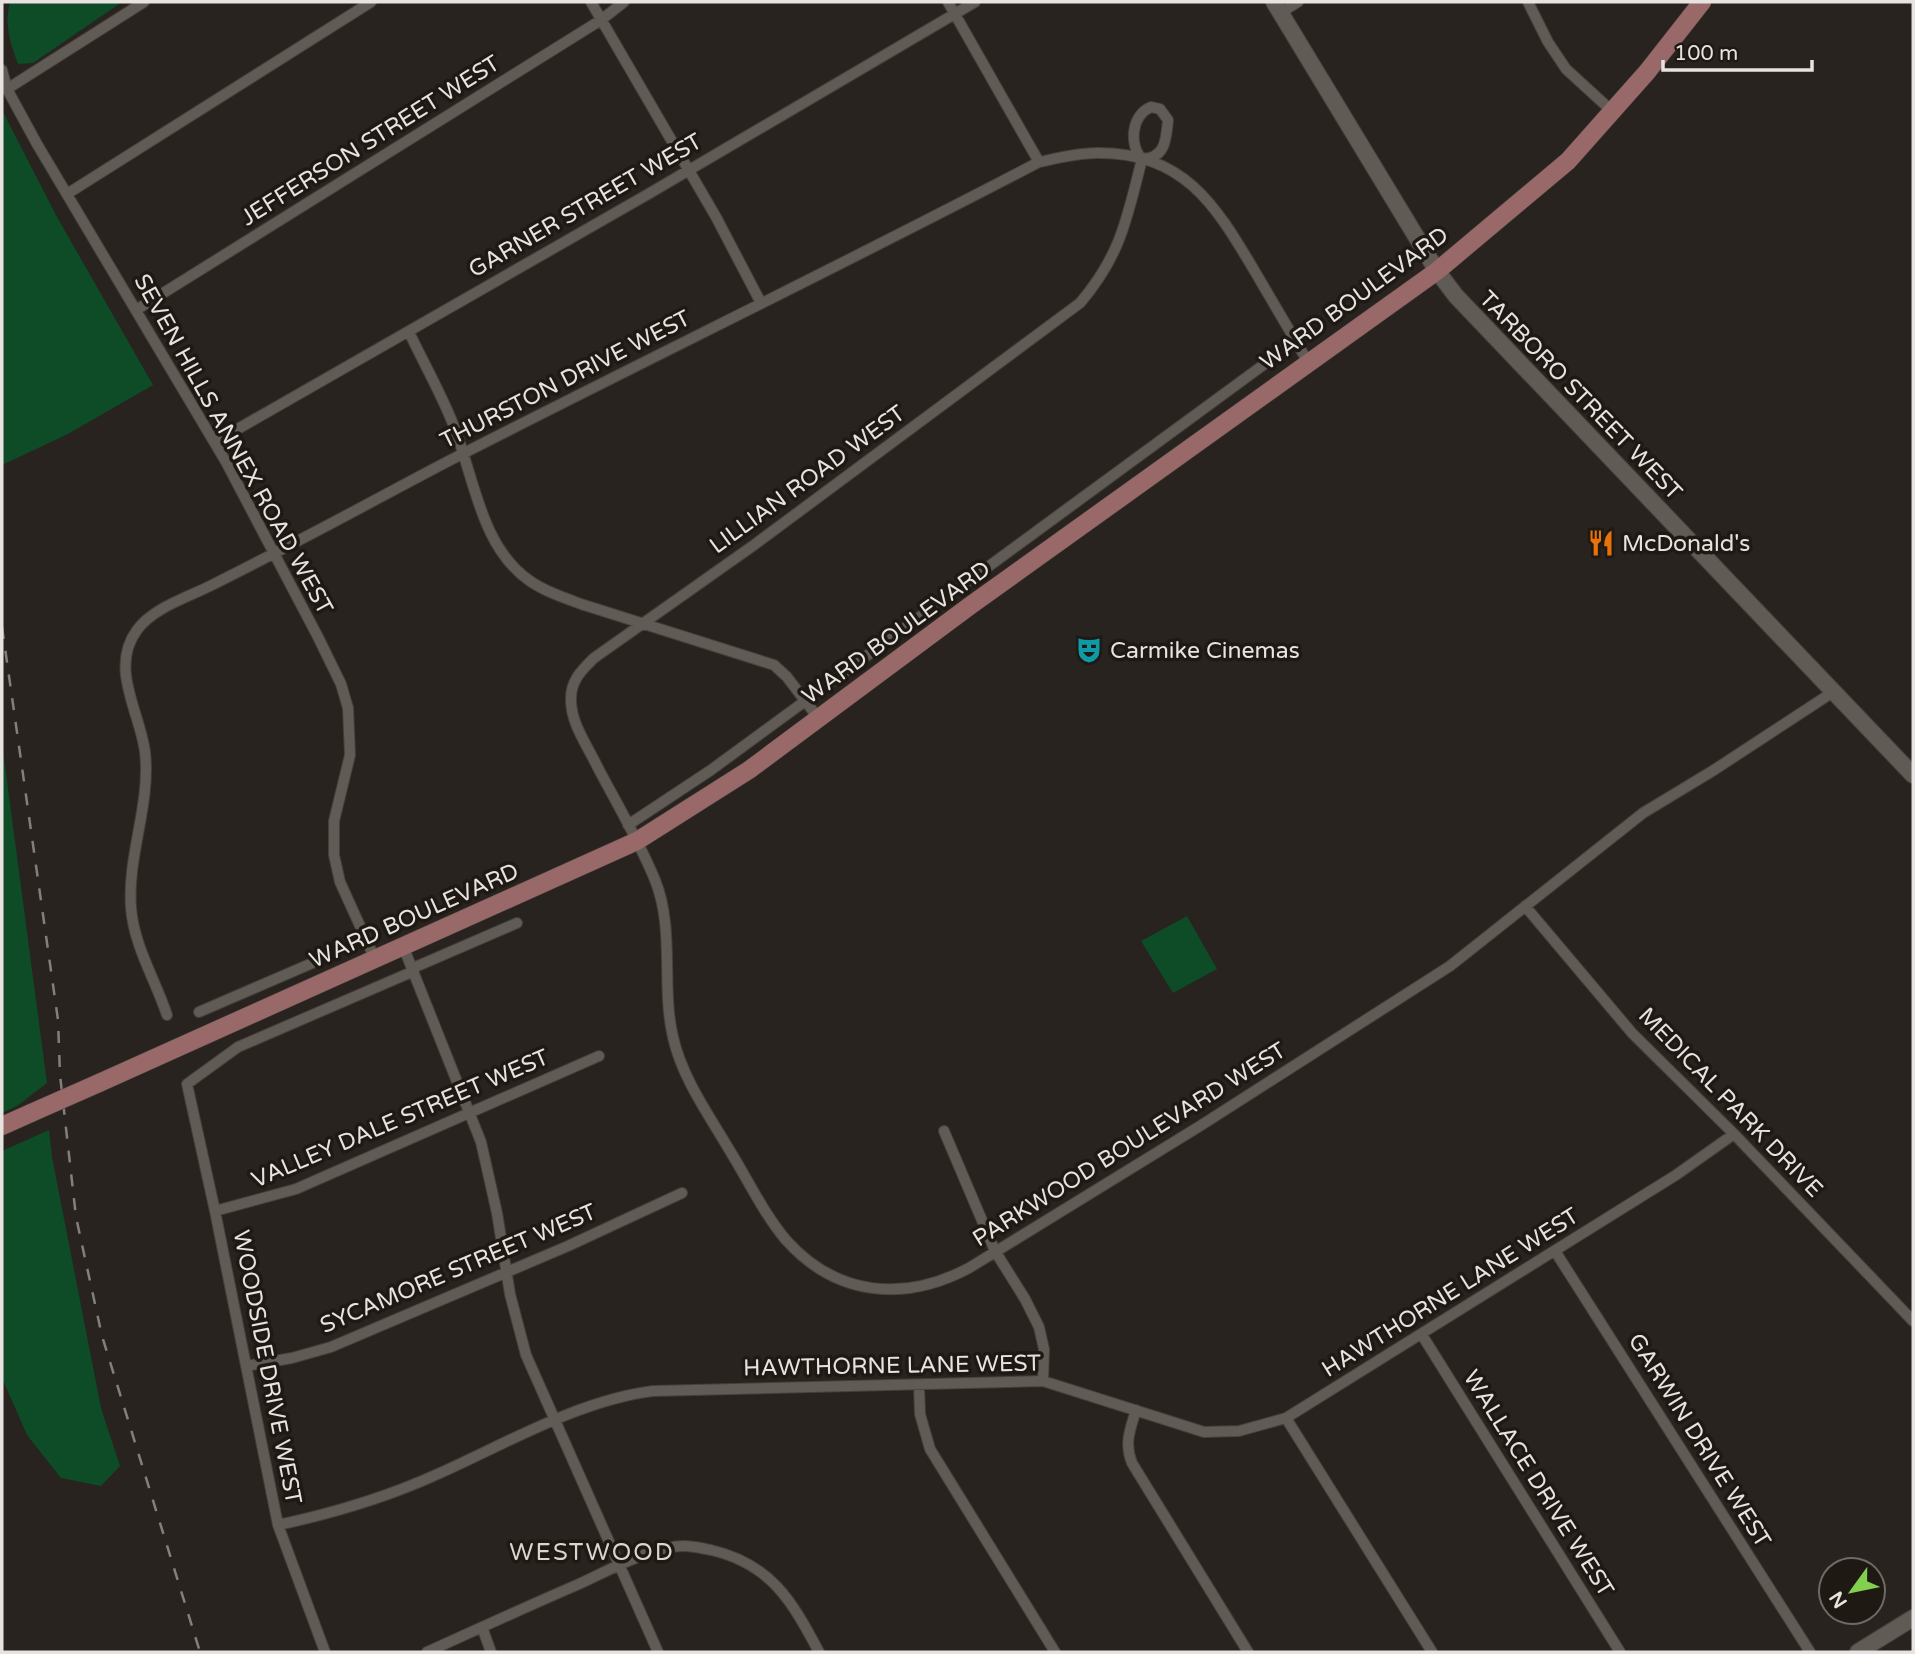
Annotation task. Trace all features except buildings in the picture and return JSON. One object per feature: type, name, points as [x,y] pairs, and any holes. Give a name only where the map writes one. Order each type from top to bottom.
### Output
[{"type":"main road","name":"WARD BOULEVARD","points":[[2,1126],[637,841],[697,805],[1437,271],[1550,177],[1613,112],[1702,2]]},
{"type":"main road","name":"TARBORO STREET WEST","points":[[1277,7],[1437,271],[1464,305],[1913,775]]},
{"type":"main road","points":[[1857,1652],[1913,1618]]},
{"type":"street","points":[[7,89],[144,2]]},
{"type":"street","points":[[67,194],[356,6],[371,2]]},
{"type":"street","points":[[591,2],[689,170],[761,303]]},
{"type":"street","name":"JEFFERSON STREET WEST","points":[[136,310],[601,20],[624,2]]},
{"type":"street","points":[[948,2],[1039,162]]},
{"type":"street","name":"GARNER STREET WEST","points":[[215,442],[975,2]]},
{"type":"street","points":[[1277,7],[1298,2]]},
{"type":"street","points":[[1528,2],[1548,42],[1566,69],[1613,112]]},
{"type":"street","name":"SEVEN HILLS ANNEX ROAD WEST","points":[[2,70],[7,89],[67,194],[215,442],[341,684],[348,708],[349,755],[334,821],[334,855],[340,883],[375,959]]},
{"type":"street","points":[[1147,108],[1158,108],[1166,114],[1168,120],[1165,147],[1158,155],[1142,159],[1133,143],[1138,116],[1147,108]]},
{"type":"street","name":"THURSTON DRIVE WEST","points":[[167,1015],[154,977],[140,948],[131,907],[132,869],[146,776],[142,733],[125,679],[126,654],[138,629],[156,612],[1039,162],[1096,153],[1155,162],[1184,178],[1214,207],[1308,362]]},
{"type":"street","name":"LILLIAN ROAD WEST","points":[[637,841],[578,728],[571,708],[575,678],[587,665],[642,623],[754,545],[1080,303],[1101,277],[1118,245],[1142,159]]},
{"type":"street","points":[[409,332],[453,423],[487,526],[504,555],[527,579],[554,595],[774,665],[819,719]]},
{"type":"street","points":[[628,825],[806,702],[1296,341]]},
{"type":"street","name":"PARKWOOD BOULEVARD WEST","points":[[637,841],[662,899],[671,1025],[676,1049],[703,1105],[774,1224],[800,1254],[831,1276],[857,1285],[889,1290],[912,1289],[951,1278],[1374,1016],[1450,965],[1637,817],[1714,771],[1833,692]]},
{"type":"street","name":"MEDICAL PARK DRIVE","points":[[1525,906],[1632,1033],[1734,1133],[1913,1321]]},
{"type":"street","points":[[413,969],[517,923]]},
{"type":"street","points":[[403,946],[484,1154],[506,1271],[526,1356],[658,1652]]},
{"type":"street","points":[[199,1012],[317,961]]},
{"type":"street","name":"WOODSIDE DRIVE WEST","points":[[326,1652],[278,1525],[187,1084],[238,1047],[413,969]]},
{"type":"street","points":[[273,981],[282,1000]]},
{"type":"street","name":"VALLEY DALE STREET WEST","points":[[215,1211],[296,1189],[599,1056]]},
{"type":"street","points":[[944,1131],[995,1251],[1039,1327],[1044,1349],[1043,1381]]},
{"type":"street","name":"HAWTHORNE LANE WEST","points":[[278,1525],[328,1514],[409,1487],[611,1398],[653,1391],[1043,1381],[1203,1432],[1239,1431],[1286,1418],[1675,1175],[1734,1133]]},
{"type":"street","name":"SYCAMORE STREET WEST","points":[[246,1366],[292,1358],[331,1347],[568,1246],[682,1193]]},
{"type":"street","name":"GARWIN DRIVE WEST","points":[[1555,1251],[1810,1652]]},
{"type":"street","name":"WALLACE DRIVE WEST","points":[[1422,1335],[1620,1652]]},
{"type":"street","points":[[919,1385],[920,1414],[930,1449],[1055,1652]]},
{"type":"street","points":[[1136,1410],[1127,1438],[1127,1450],[1132,1463],[1248,1652]]},
{"type":"street","points":[[1286,1418],[1432,1652]]},
{"type":"street","points":[[427,1652],[620,1566],[667,1548],[687,1545],[728,1554],[759,1570],[779,1587],[819,1652]]},
{"type":"street","points":[[482,1627],[491,1652]]},
{"type":"green space","points":[[10,2],[122,2],[33,63],[18,64],[9,33]]},
{"type":"green space","points":[[2,110],[57,217],[153,385],[68,434],[2,465]]},
{"type":"green space","points":[[2,743],[47,1083],[17,1106],[2,1113]]},
{"type":"green space","points":[[1187,916],[1217,969],[1173,993],[1141,941]]},
{"type":"green space","points":[[49,1130],[101,1408],[120,1466],[101,1486],[61,1478],[27,1435],[2,1378],[2,1151]]},
{"type":"railway","points":[[2,627],[58,1020],[60,1075],[76,1217],[102,1336],[200,1652]]},
{"type":"place","name":"McDonald's","points":[[1601,543]]},
{"type":"place","name":"Carmike Cinemas","points":[[1089,650]]},
{"type":"district","name":"WESTWOOD","points":[[592,1552]]}]
